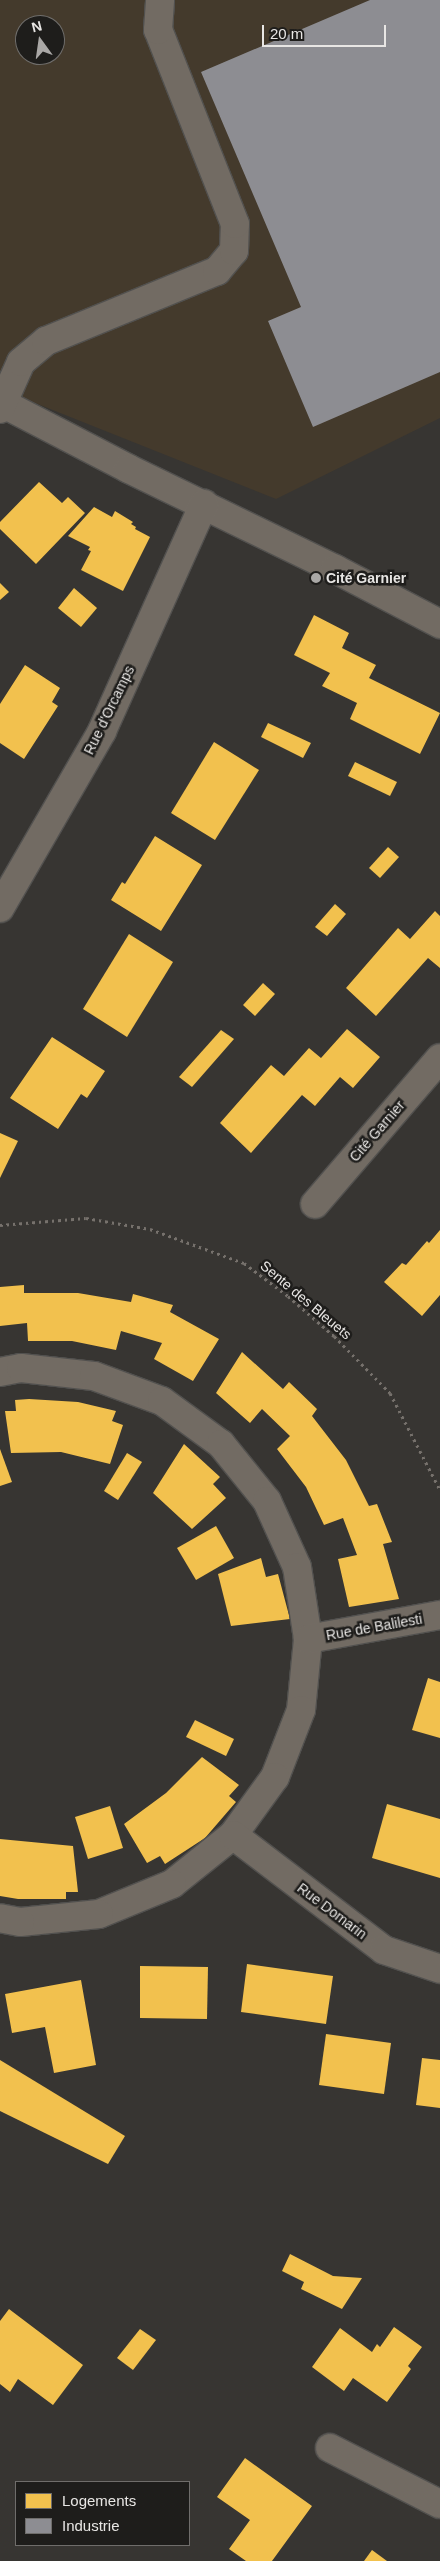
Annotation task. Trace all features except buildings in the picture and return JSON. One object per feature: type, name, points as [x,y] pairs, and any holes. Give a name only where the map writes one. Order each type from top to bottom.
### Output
[{"type":"street","points":[[160,0],[158,30],[235,224],[234,251],[216,271],[46,340],[21,362],[1,404],[129,469],[204,504],[440,624]]},
{"type":"street","name":"Rue d'Orcamps","points":[[0,908],[102,731],[204,504]]},
{"type":"street","name":"Cité Garnier","points":[[315,1204],[440,1058]]},
{"type":"street","points":[[0,1372],[21,1368],[94,1376],[162,1401],[221,1444],[267,1501],[297,1567],[308,1639],[301,1710],[275,1777],[233,1835],[172,1884],[99,1914],[20,1922],[0,1918]]},
{"type":"street","name":"Rue de Balilesti","points":[[308,1639],[440,1614]]},
{"type":"street","name":"Rue Domarin","points":[[233,1835],[384,1950],[440,1969]]},
{"type":"street","points":[[330,2448],[440,2504]]},
{"type":"path","name":"Sente des Bleuets","points":[[0,1225],[86,1218],[150,1229],[244,1263],[288,1296],[334,1336],[390,1393],[440,1490]]},
{"type":"shaded area","points":[[0,0],[440,0],[440,418],[276,499],[0,389]]},
{"type":"place","name":"Cité Garnier","points":[[316,578]]}]
